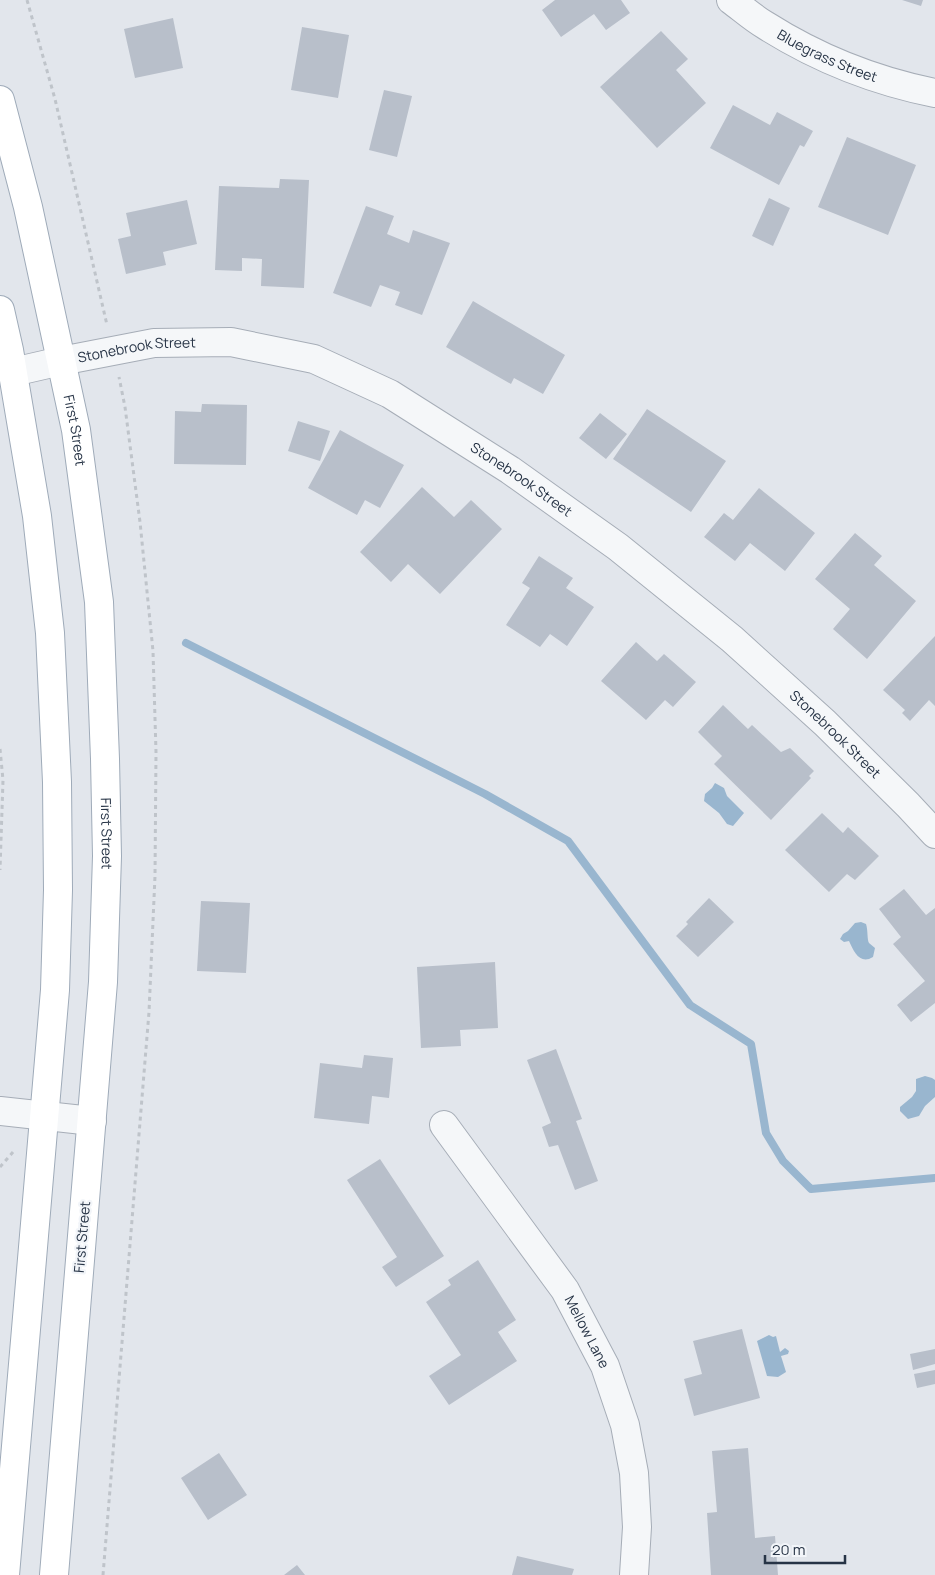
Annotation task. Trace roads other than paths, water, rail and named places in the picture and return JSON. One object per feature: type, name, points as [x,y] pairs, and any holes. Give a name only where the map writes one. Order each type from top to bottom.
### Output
[{"type":"main road","name":"First Street","points":[[0,100],[28,207],[76,430],[99,611],[107,856],[103,982],[54,1575]]},
{"type":"main road","points":[[0,310],[13,372],[37,516],[49,623],[57,782],[58,890],[55,990],[5,1575]]},
{"type":"street","name":"Bluegrass Street","points":[[731,0],[764,25],[814,53],[867,75],[935,93]]},
{"type":"street","name":"Stonebrook Street","points":[[13,372],[154,343],[231,342],[314,359],[390,394],[510,470],[618,547],[732,639],[825,723],[935,834]]},
{"type":"street","points":[[0,1111],[92,1121]]},
{"type":"street","name":"Mellow Lane","points":[[444,1125],[565,1290],[605,1366],[625,1425],[634,1473],[637,1527],[634,1575]]},
{"type":"water","points":[[715,783],[724,788],[727,796],[744,813],[733,826],[727,824],[719,813],[704,801],[705,794]]},
{"type":"water","points":[[861,922],[866,924],[868,942],[875,948],[873,957],[868,959],[858,956],[849,941],[844,942],[840,939],[855,923]]},
{"type":"water","points":[[925,1076],[935,1080],[935,1097],[925,1106],[919,1116],[908,1119],[900,1111],[900,1107],[916,1091],[916,1079]]},
{"type":"water","points":[[769,1335],[776,1336],[780,1352],[785,1348],[789,1351],[788,1354],[781,1356],[786,1372],[778,1377],[767,1376],[757,1341]]},
{"type":"waterway","points":[[186,643],[485,794],[568,841],[690,1005],[751,1044],[766,1133],[783,1161],[811,1189],[935,1178]]}]
